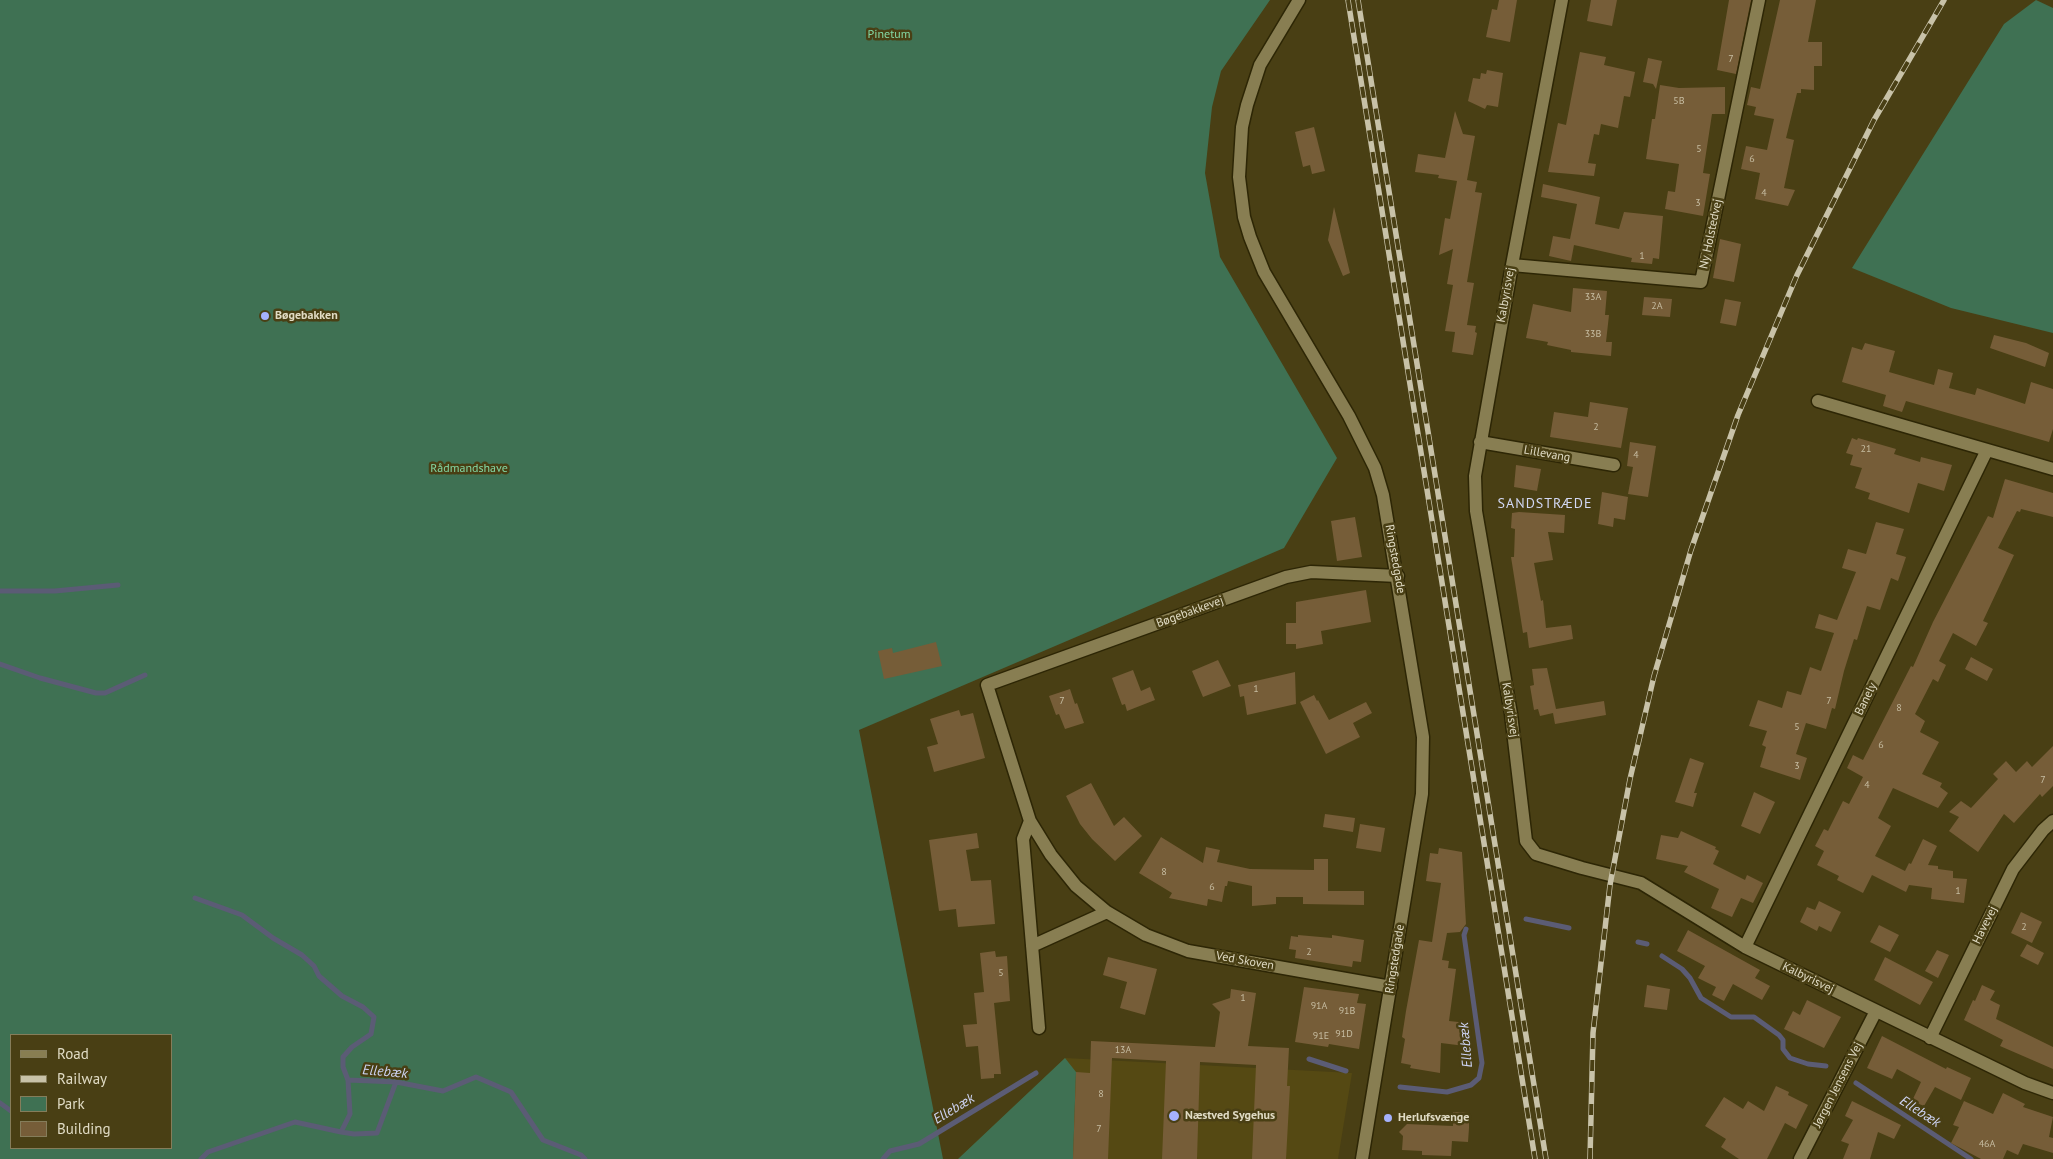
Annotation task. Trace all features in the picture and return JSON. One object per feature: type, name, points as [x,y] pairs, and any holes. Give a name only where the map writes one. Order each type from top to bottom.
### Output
[{"type":"street","name":"Kalbyrisvej","points":[[1562,0],[1512,265],[1475,476],[1476,511],[1511,714],[1526,841],[1536,854],[1640,883],[1745,948],[2025,1083],[2053,1093]]},
{"type":"street","name":"Ny Holstedvej","points":[[1512,265],[1701,282],[1759,0]]},
{"type":"street","name":"Ringstedgade","points":[[1296,4],[1260,65],[1247,105],[1242,127],[1240,169],[1244,217],[1264,272],[1349,416],[1375,468],[1383,495],[1398,576],[1424,737],[1422,794],[1362,1159]]},
{"type":"street","points":[[1818,401],[2053,469]]},
{"type":"street","name":"Lillevang","points":[[1480,442],[1614,465]]},
{"type":"street","name":"Banely","points":[[1745,948],[1987,450]]},
{"type":"street","name":"Bøgebakkevej","points":[[987,686],[1286,577],[1311,572],[1398,576]]},
{"type":"street","name":"Ved Skoven","points":[[987,686],[1030,821],[1051,855],[1076,886],[1107,912],[1146,935],[1188,951],[1391,987]]},
{"type":"street","points":[[1030,821],[1023,839],[1039,1028]]},
{"type":"street","name":"Havevej","points":[[1930,1038],[2013,869],[2043,830],[2053,821]]},
{"type":"street","points":[[1032,946],[1107,912]]},
{"type":"street","name":"Jørgen Jensens Vej","points":[[1800,1159],[1876,1010]]},
{"type":"shaded area","name":"Næstved Sygehus","points":[[1065,1058],[1352,1073],[1338,1159],[958,1159]]},
{"type":"green space","name":"Rådmandshave","points":[[0,0],[1270,0],[1221,71],[1212,107],[1205,173],[1220,257],[1337,458],[1284,548],[859,730],[943,1159],[0,1159]]},
{"type":"green space","points":[[2036,0],[2053,8],[2053,333],[1951,308],[1852,268],[2004,24]]},
{"type":"green space","points":[[1065,1058],[1076,1072],[1073,1159],[958,1159]]},
{"type":"building","points":[[1499,0],[1517,0],[1510,42],[1486,37],[1492,9],[1497,10]]},
{"type":"building","points":[[1591,0],[1617,0],[1612,26],[1587,21]]},
{"type":"building","points":[[1729,0],[1751,0],[1736,74],[1717,70]]},
{"type":"building","points":[[1780,0],[1816,0],[1808,42],[1822,42],[1822,66],[1814,66],[1814,90],[1801,89],[1801,93],[1797,93],[1786,138],[1794,140],[1784,188],[1795,190],[1788,206],[1755,199],[1760,173],[1741,169],[1746,146],[1767,150],[1774,119],[1754,115],[1756,107],[1747,105],[1751,87],[1760,89]]},
{"type":"building","points":[[1580,52],[1606,57],[1604,65],[1635,72],[1630,97],[1624,96],[1618,128],[1601,124],[1599,135],[1594,134],[1588,163],[1596,164],[1594,176],[1548,172],[1558,123],[1566,125]]},
{"type":"building","points":[[1648,58],[1662,61],[1656,89],[1653,84],[1643,82]]},
{"type":"building","points":[[1487,70],[1503,73],[1498,107],[1487,105],[1485,109],[1468,101],[1473,78],[1480,79],[1481,73],[1486,74]]},
{"type":"building","points":[[1660,85],[1679,88],[1725,87],[1725,114],[1712,114],[1703,173],[1710,174],[1703,216],[1665,209],[1668,191],[1675,192],[1679,164],[1646,159],[1652,119],[1655,119]]},
{"type":"building","points":[[1455,111],[1463,134],[1475,136],[1467,180],[1477,182],[1475,192],[1482,193],[1467,282],[1474,283],[1467,325],[1476,326],[1475,332],[1477,333],[1473,355],[1452,352],[1455,332],[1445,331],[1453,285],[1447,284],[1453,249],[1439,255],[1445,218],[1450,219],[1457,181],[1438,178],[1439,175],[1415,172],[1418,154],[1445,158]]},
{"type":"building","points":[[1314,127],[1325,171],[1312,174],[1310,165],[1303,167],[1295,132]]},
{"type":"building","points":[[1543,184],[1600,197],[1595,224],[1619,229],[1624,212],[1663,216],[1659,259],[1653,258],[1652,264],[1631,262],[1632,258],[1574,245],[1571,261],[1549,256],[1553,236],[1570,239],[1577,204],[1541,197]]},
{"type":"building","points":[[1334,207],[1350,273],[1343,276],[1328,240]]},
{"type":"building","points":[[1720,239],[1741,244],[1734,282],[1713,278]]},
{"type":"building","points":[[1573,288],[1607,291],[1605,315],[1609,315],[1606,342],[1612,342],[1611,356],[1571,352],[1571,350],[1547,345],[1548,342],[1526,338],[1533,304],[1571,312]]},
{"type":"building","points":[[1644,297],[1672,299],[1670,317],[1642,315]]},
{"type":"building","points":[[1725,299],[1741,302],[1736,326],[1720,323]]},
{"type":"building","points":[[1994,335],[2026,343],[2049,353],[2045,367],[1990,348]]},
{"type":"building","points":[[1865,343],[1895,351],[1889,372],[1934,385],[1938,369],[1953,373],[1949,388],[1975,395],[1977,388],[2025,404],[2031,382],[2053,389],[2053,429],[2049,442],[1906,401],[1902,412],[1883,406],[1886,395],[1842,382],[1852,347],[1862,350]]},
{"type":"building","points":[[1590,402],[1628,408],[1621,448],[1550,437],[1554,412],[1588,417]]},
{"type":"building","points":[[1852,438],[1896,449],[1894,454],[1920,462],[1921,457],[1952,465],[1944,491],[1918,483],[1909,513],[1868,499],[1870,493],[1855,488],[1862,468],[1850,465],[1853,455],[1846,453]]},
{"type":"building","points":[[1630,442],[1656,446],[1648,497],[1628,494],[1633,467],[1627,466]]},
{"type":"building","points":[[1516,465],[1541,469],[1537,491],[1514,487]]},
{"type":"building","points":[[2005,479],[2053,493],[2053,517],[2021,509],[2020,512],[2017,511],[1998,548],[2014,555],[1983,621],[1988,623],[1976,646],[1953,633],[1939,661],[1946,665],[1938,682],[1933,679],[1915,714],[1925,721],[1920,732],[1939,742],[1922,774],[1942,783],[1940,787],[1948,793],[1938,808],[1893,788],[1878,818],[1891,826],[1875,856],[1905,871],[1909,863],[1911,864],[1923,839],[1937,846],[1928,865],[1938,866],[1938,869],[1953,871],[1953,878],[1967,879],[1964,903],[1931,899],[1932,888],[1909,885],[1906,892],[1872,875],[1863,893],[1837,880],[1839,876],[1817,865],[1824,851],[1815,846],[1824,829],[1828,831],[1843,801],[1849,804],[1863,777],[1847,768],[1853,755],[1863,760],[1911,666],[1913,667],[1933,622],[1988,516],[1993,518]]},
{"type":"building","points":[[1602,492],[1628,497],[1625,520],[1614,518],[1613,527],[1598,524]]},
{"type":"building","points":[[1512,513],[1565,515],[1564,533],[1548,532],[1553,560],[1534,563],[1541,601],[1543,600],[1546,628],[1571,625],[1573,639],[1529,648],[1527,632],[1523,633],[1511,557],[1514,557],[1515,529],[1511,528]]},
{"type":"building","points":[[1355,517],[1362,557],[1337,561],[1331,521]]},
{"type":"building","points":[[1876,522],[1904,529],[1896,554],[1906,557],[1898,581],[1891,578],[1880,610],[1867,606],[1857,640],[1854,639],[1844,671],[1835,709],[1832,708],[1826,729],[1806,723],[1796,754],[1807,758],[1800,780],[1760,767],[1766,747],[1762,745],[1767,731],[1749,726],[1758,700],[1782,708],[1787,691],[1801,695],[1810,667],[1821,671],[1834,633],[1815,628],[1819,614],[1837,620],[1856,572],[1842,568],[1848,549],[1866,554]]},
{"type":"building","points":[[1366,590],[1371,622],[1321,631],[1323,644],[1296,649],[1296,644],[1286,644],[1286,623],[1296,623],[1296,602]]},
{"type":"building","points":[[936,642],[942,666],[884,679],[878,651],[892,648],[893,653]]},
{"type":"building","points":[[1971,657],[1993,669],[1987,681],[1965,669]]},
{"type":"building","points":[[1218,660],[1231,686],[1203,697],[1192,671]]},
{"type":"building","points":[[1547,668],[1556,709],[1604,701],[1606,715],[1555,724],[1553,713],[1540,716],[1538,709],[1534,710],[1530,686],[1534,685],[1532,669]]},
{"type":"building","points":[[1133,670],[1141,691],[1150,687],[1155,700],[1127,711],[1125,704],[1122,705],[1112,678]]},
{"type":"building","points":[[1295,672],[1296,704],[1247,715],[1244,696],[1240,697],[1238,685]]},
{"type":"building","points":[[1070,689],[1084,723],[1065,729],[1059,714],[1056,715],[1049,696]]},
{"type":"building","points":[[1314,695],[1329,720],[1366,702],[1372,713],[1353,723],[1360,737],[1326,754],[1300,702]]},
{"type":"building","points":[[959,710],[961,716],[973,713],[985,758],[934,772],[927,747],[938,744],[930,719]]},
{"type":"building","points":[[2053,746],[2053,786],[2042,797],[2040,794],[2014,823],[2004,814],[1978,852],[1949,831],[1959,817],[1949,812],[1961,801],[1971,808],[1998,779],[1993,774],[2006,761],[2016,772],[2027,761],[2032,767]]},
{"type":"building","points":[[1690,758],[1704,763],[1694,793],[1697,793],[1693,807],[1675,802]]},
{"type":"building","points":[[1091,783],[1114,826],[1124,817],[1142,836],[1115,861],[1092,839],[1080,824],[1066,796]]},
{"type":"building","points":[[1754,792],[1775,802],[1760,834],[1741,826]]},
{"type":"building","points":[[1325,814],[1355,818],[1353,832],[1323,827]]},
{"type":"building","points":[[1360,824],[1385,828],[1381,852],[1356,848]]},
{"type":"building","points":[[1681,831],[1716,847],[1715,849],[1719,851],[1713,864],[1745,880],[1747,875],[1763,883],[1753,903],[1741,898],[1732,917],[1711,908],[1719,889],[1684,872],[1688,866],[1656,859],[1661,835],[1678,838]]},
{"type":"building","points":[[977,833],[979,848],[966,850],[971,881],[991,880],[995,924],[958,927],[956,909],[939,911],[929,840]]},
{"type":"building","points":[[1161,837],[1203,863],[1206,847],[1220,850],[1217,862],[1250,869],[1314,870],[1314,859],[1328,859],[1328,891],[1364,891],[1364,905],[1303,904],[1303,897],[1276,897],[1276,904],[1252,906],[1252,886],[1228,881],[1227,886],[1225,886],[1222,902],[1208,899],[1207,906],[1169,898],[1172,893],[1139,873]]},
{"type":"building","points":[[1439,848],[1462,852],[1466,924],[1460,932],[1447,933],[1442,960],[1449,961],[1448,968],[1456,969],[1449,1021],[1468,1023],[1465,1046],[1441,1043],[1440,1073],[1410,1068],[1411,1065],[1401,1063],[1405,1039],[1402,1037],[1419,940],[1432,942],[1441,883],[1426,881],[1430,853],[1438,854]]},
{"type":"building","points":[[1819,901],[1841,912],[1831,932],[1819,926],[1817,931],[1800,922],[1807,907],[1815,910]]},
{"type":"building","points":[[2021,912],[2042,922],[2032,943],[2011,933]]},
{"type":"building","points":[[1879,925],[1899,935],[1890,952],[1870,942]]},
{"type":"building","points":[[1688,930],[1760,970],[1755,978],[1770,986],[1762,1000],[1733,984],[1724,1001],[1712,995],[1716,987],[1698,978],[1705,966],[1677,951]]},
{"type":"building","points":[[1298,935],[1332,938],[1332,935],[1364,940],[1361,962],[1353,961],[1352,967],[1295,958],[1296,950],[1289,949],[1291,936],[1298,937]]},
{"type":"building","points":[[2027,944],[2044,953],[2038,965],[2020,956]]},
{"type":"building","points":[[1937,950],[1949,955],[1938,978],[1925,971]]},
{"type":"building","points":[[995,951],[996,957],[1007,956],[1010,1001],[994,1003],[1001,1074],[994,1074],[994,1078],[981,1079],[978,1046],[966,1047],[963,1025],[977,1024],[974,993],[984,992],[980,953]]},
{"type":"building","points":[[1108,957],[1157,969],[1145,1015],[1120,1008],[1127,982],[1103,975]]},
{"type":"building","points":[[1885,957],[1933,982],[1920,1005],[1874,980]]},
{"type":"building","points":[[1647,985],[1670,989],[1667,1010],[1644,1007]]},
{"type":"building","points":[[1982,985],[1995,991],[1990,1000],[2000,1005],[1996,1019],[2053,1047],[2053,1069],[2000,1046],[2003,1040],[1964,1020]]},
{"type":"building","points":[[1304,987],[1359,994],[1357,1003],[1366,1004],[1359,1049],[1329,1044],[1328,1047],[1295,1042]]},
{"type":"building","points":[[1231,989],[1256,993],[1248,1046],[1289,1048],[1287,1086],[1290,1086],[1286,1159],[1252,1159],[1256,1065],[1200,1062],[1197,1159],[1162,1159],[1166,1061],[1112,1058],[1108,1159],[1073,1159],[1076,1072],[1090,1073],[1091,1041],[1215,1047],[1220,1012],[1212,1004],[1230,998]]},
{"type":"building","points":[[1807,1000],[1841,1017],[1824,1048],[1784,1029],[1793,1011],[1800,1015]]},
{"type":"building","points":[[1882,1036],[1946,1069],[1947,1067],[1971,1078],[1961,1100],[1935,1087],[1924,1106],[1912,1101],[1921,1082],[1897,1069],[1892,1079],[1867,1068]]},
{"type":"building","points":[[1776,1086],[1789,1092],[1788,1095],[1808,1105],[1796,1129],[1785,1123],[1767,1159],[1739,1159],[1721,1147],[1726,1139],[1705,1126],[1724,1097],[1743,1109],[1748,1101],[1764,1111]]},
{"type":"building","points":[[2003,1093],[2025,1104],[2023,1107],[2053,1117],[2049,1137],[2053,1138],[2053,1153],[2023,1144],[2018,1155],[2007,1150],[2003,1159],[1981,1159],[1951,1143],[1959,1127],[1953,1125],[1964,1101],[1993,1114]]},
{"type":"building","points":[[1852,1101],[1901,1125],[1894,1139],[1878,1132],[1870,1159],[1843,1159],[1849,1144],[1841,1141],[1853,1120],[1845,1116]]},
{"type":"building","points":[[1453,1112],[1469,1113],[1469,1128],[1468,1142],[1452,1141],[1451,1156],[1422,1155],[1422,1151],[1402,1150],[1403,1136],[1399,1132],[1407,1124],[1453,1126]]},
{"type":"waterway","points":[[0,591],[55,591],[118,585]]},
{"type":"waterway","points":[[0,664],[40,678],[96,693],[105,693],[145,675]]},
{"type":"waterway","points":[[195,898],[242,915],[273,938],[302,955],[314,966],[319,976],[342,996],[363,1007],[374,1017],[371,1034],[352,1047],[343,1057],[343,1067],[348,1080]]},
{"type":"waterway","name":"Ellebæk","points":[[1526,919],[1569,928]]},
{"type":"waterway","name":"Ellebæk","points":[[1400,1087],[1447,1092],[1471,1085],[1479,1078],[1482,1063],[1464,935],[1466,929]]},
{"type":"waterway","name":"Ellebæk","points":[[1638,942],[1647,944]]},
{"type":"waterway","name":"Ellebæk","points":[[1662,956],[1682,969],[1690,978],[1701,998],[1731,1017],[1754,1017],[1779,1035],[1783,1040],[1783,1049],[1790,1058],[1808,1064],[1826,1066]]},
{"type":"waterway","name":"Ellebæk","points":[[1309,1059],[1346,1071]]},
{"type":"waterway","name":"Ellebæk","points":[[883,1159],[890,1151],[919,1144],[1036,1073]]},
{"type":"waterway","name":"Ellebæk","points":[[201,1159],[208,1152],[295,1122],[341,1132],[350,1114],[348,1080],[396,1082],[443,1091],[476,1077],[511,1092],[543,1140],[581,1155],[585,1159]]},
{"type":"waterway","points":[[341,1132],[354,1134],[377,1133],[396,1082]]},
{"type":"waterway","name":"Ellebæk","points":[[1856,1083],[1971,1159]]},
{"type":"waterway","points":[[0,1103],[10,1110]]},
{"type":"railway","points":[[1348,0],[1535,1159]]},
{"type":"railway","points":[[1358,0],[1546,1159]]},
{"type":"railway","points":[[1590,1159],[1593,1033],[1610,885],[1630,779],[1654,676],[1691,550],[1738,415],[1797,275],[1874,120],[1944,0]]},
{"type":"place","name":"Bøgebakken","points":[[265,316]]},
{"type":"place","name":"Næstved Sygehus","points":[[1174,1116]]},
{"type":"place","name":"Herlufsvænge","points":[[1388,1118]]},
{"type":"district","name":"SANDSTRÆDE","points":[[1545,504]]},
{"type":"park label","name":"Pinetum","points":[[889,35]]}]
